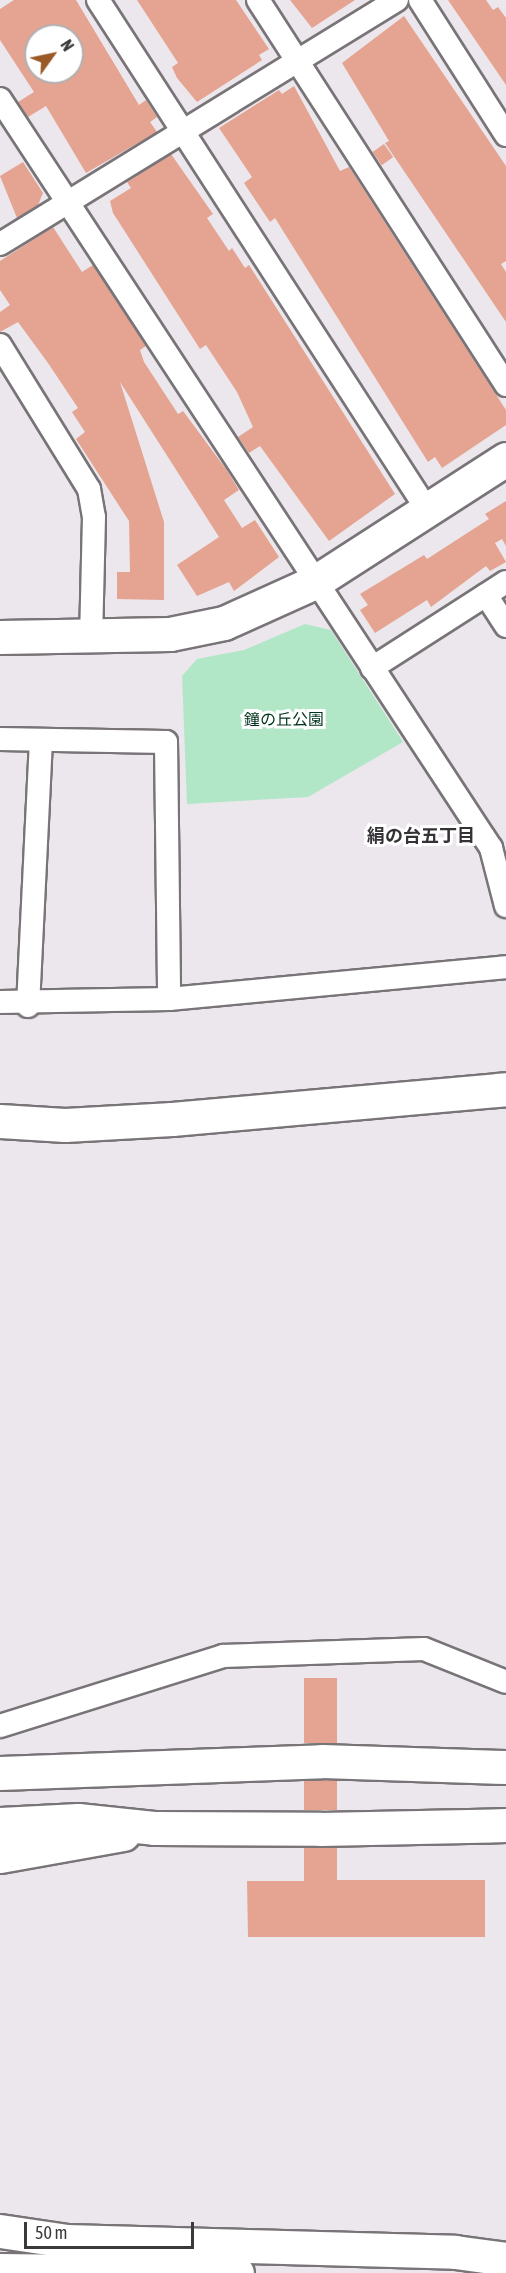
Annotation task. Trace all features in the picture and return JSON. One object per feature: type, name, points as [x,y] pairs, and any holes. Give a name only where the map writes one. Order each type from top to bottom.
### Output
[{"type":"main road","points":[[0,637],[91,639],[170,634],[224,623],[315,582],[506,459]]},
{"type":"main road","points":[[0,1121],[65,1125],[172,1119],[506,1089]]},
{"type":"main road","points":[[0,1773],[322,1761],[506,1767]]},
{"type":"main road","points":[[0,1785],[38,1770]]},
{"type":"main road","points":[[0,1824],[78,1820],[154,1828],[506,1825]]},
{"type":"main road","points":[[0,1856],[154,1828]]},
{"type":"main road","points":[[0,2231],[67,2241],[455,2252],[506,2259]]},
{"type":"main road","points":[[0,2270],[237,2273]]},
{"type":"street","points":[[98,0],[428,511]]},
{"type":"street","points":[[258,0],[506,385]]},
{"type":"street","points":[[0,244],[52,210],[69,205],[282,68],[299,63],[397,0]]},
{"type":"street","points":[[420,0],[506,135]]},
{"type":"street","points":[[0,99],[491,848],[506,906]]},
{"type":"street","points":[[0,345],[89,489],[94,517],[91,639]]},
{"type":"street","points":[[372,668],[506,582]]},
{"type":"street","points":[[486,595],[506,626]]},
{"type":"street","points":[[0,739],[166,742],[170,999]]},
{"type":"street","points":[[28,1006],[41,740]]},
{"type":"street","points":[[0,1002],[28,1006],[170,999],[506,967]]},
{"type":"street","points":[[0,1726],[223,1656],[424,1649],[506,1682]]},
{"type":"green space","name":"鐘の丘公園","points":[[305,624],[331,630],[403,742],[308,797],[187,804],[182,676],[197,659],[244,650]]},
{"type":"building","points":[[14,0],[76,0],[139,105],[146,100],[157,117],[150,122],[157,132],[86,173],[46,106],[28,117],[18,102],[34,92],[29,84],[84,84],[84,24],[24,24],[24,77],[0,40],[0,9]]},
{"type":"building","points":[[137,0],[236,0],[269,49],[259,55],[262,60],[197,102],[177,78],[172,67],[178,63]]},
{"type":"building","points":[[290,0],[355,0],[312,28]]},
{"type":"building","points":[[448,0],[486,0],[493,10],[498,7],[506,18],[506,85]]},
{"type":"building","points":[[404,16],[506,166],[506,261],[501,264],[506,272],[506,322],[385,143],[389,141],[342,63]]},
{"type":"building","points":[[294,86],[340,171],[349,167],[506,410],[506,425],[442,468],[435,457],[428,462],[275,218],[270,222],[244,183],[252,177],[219,128],[279,90],[282,94]]},
{"type":"building","points":[[384,144],[393,157],[382,165],[373,152]]},
{"type":"building","points":[[171,154],[213,214],[207,218],[229,251],[232,248],[245,268],[249,265],[395,494],[329,541],[260,446],[249,453],[238,437],[253,427],[237,392],[206,345],[200,349],[113,213],[110,201],[131,188],[127,182]]},
{"type":"building","points":[[23,162],[43,193],[38,205],[17,218],[0,176]]},
{"type":"building","points":[[53,227],[82,272],[93,265],[146,346],[140,350],[144,362],[178,414],[183,411],[226,469],[239,490],[224,500],[242,528],[255,520],[279,557],[234,591],[229,582],[197,596],[177,565],[219,537],[120,382],[164,522],[164,600],[117,599],[117,572],[130,572],[129,521],[76,439],[85,432],[72,412],[78,408],[48,363],[18,322],[0,332],[0,312],[10,305],[0,290],[0,261]]},
{"type":"building","points":[[506,501],[506,546],[502,539],[495,543],[506,562],[490,571],[486,566],[431,607],[427,600],[375,633],[360,610],[368,605],[360,594],[424,555],[427,559],[489,519],[485,514]]},
{"type":"building","points":[[304,1678],[337,1678],[337,1743],[304,1743]]},
{"type":"building","points":[[304,1780],[337,1780],[337,1810],[304,1810]]},
{"type":"building","points":[[337,1847],[337,1880],[485,1880],[485,1937],[248,1937],[247,1881],[304,1881],[304,1848]]},
{"type":"district","name":"絹の台五丁目","points":[[421,836]]}]
